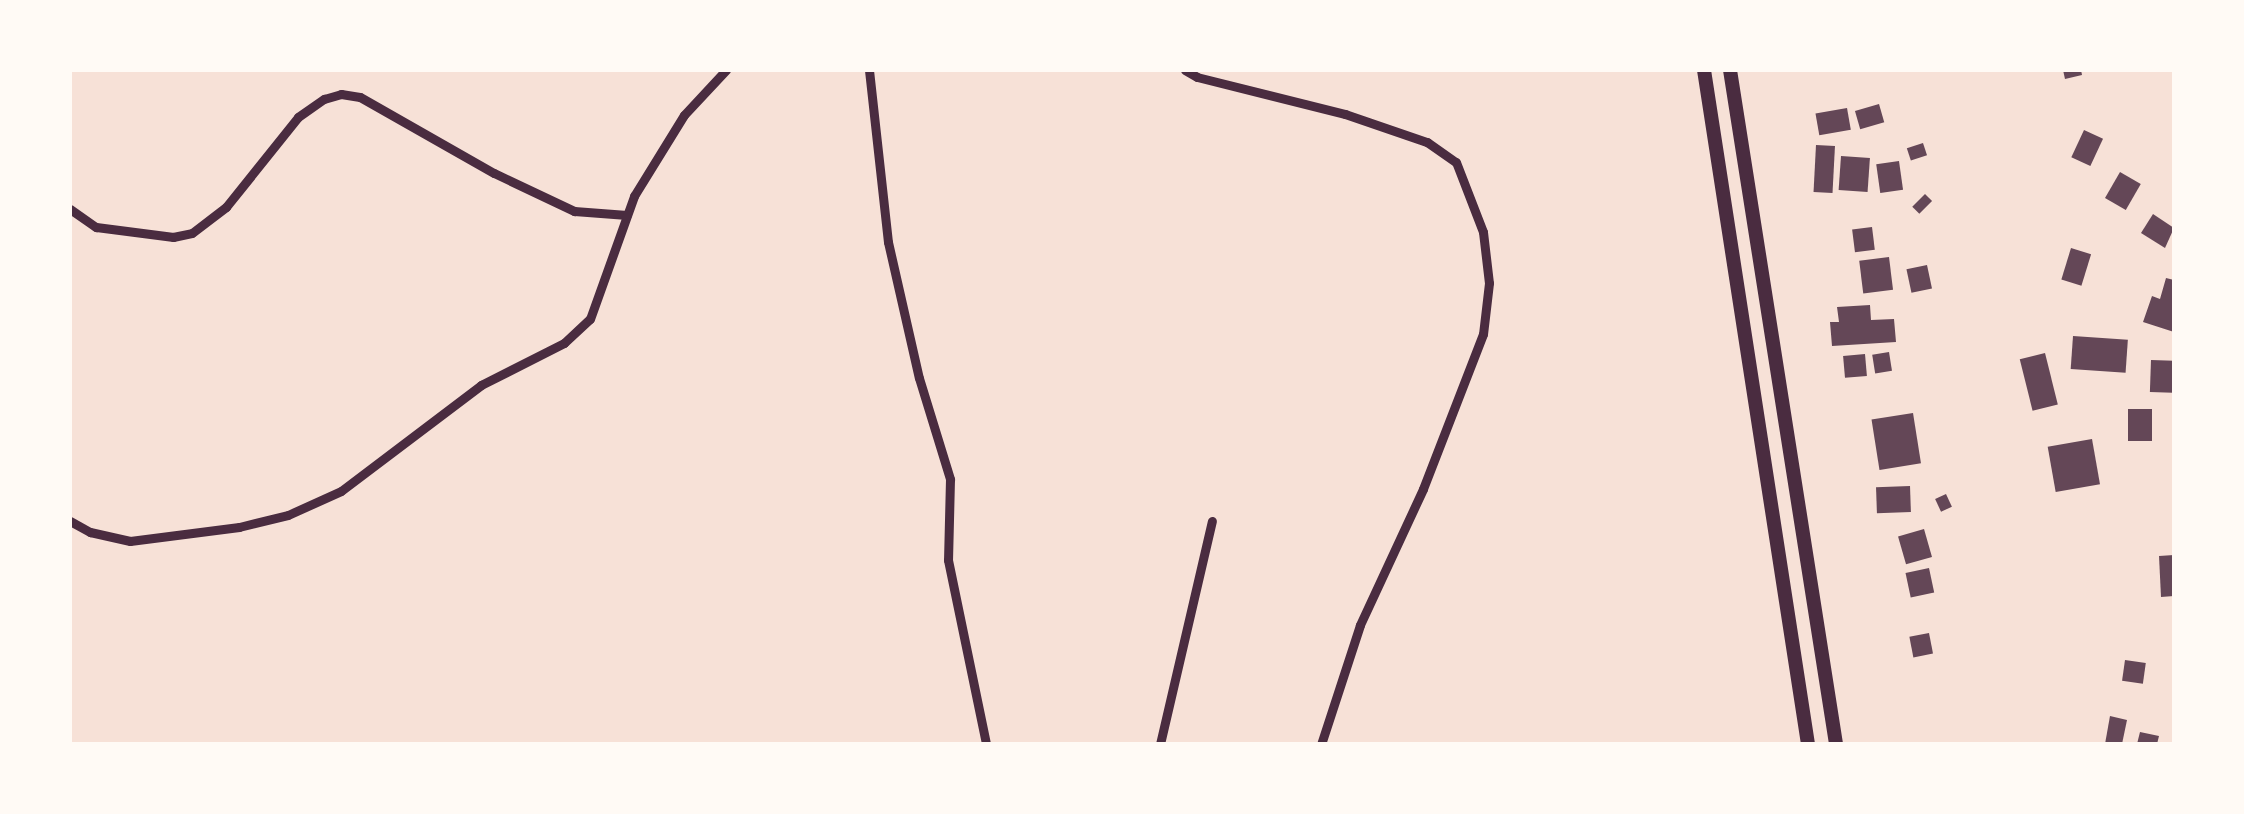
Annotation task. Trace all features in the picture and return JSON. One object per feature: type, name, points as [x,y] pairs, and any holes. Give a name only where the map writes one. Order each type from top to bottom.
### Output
[{"type":"highway","points":[[1704,70],[1808,744]]},
{"type":"highway","points":[[1730,70],[1836,744]]},
{"type":"street","points":[[70,522],[90,532],[130,540],[240,527],[288,515],[342,491],[481,385],[564,344],[590,319],[627,214],[684,115],[726,70]]},
{"type":"street","points":[[869,70],[888,242],[919,378],[950,479],[948,560],[986,744]]},
{"type":"street","points":[[1185,70],[1197,77],[1345,114],[1428,142],[1456,162],[1483,232],[1488,283],[1483,334],[1423,489],[1360,626],[1321,744]]},
{"type":"street","points":[[70,209],[96,228],[157,236],[192,234],[226,208],[298,117],[324,99],[341,94],[360,97],[494,173],[574,211],[627,214]]},
{"type":"street","points":[[1160,744],[1212,520]]},
{"type":"building","points":[[2063,70],[2081,70],[2082,75],[2065,79]]},
{"type":"building","points":[[1879,104],[1884,122],[1860,129],[1855,111]]},
{"type":"building","points":[[1847,108],[1851,130],[1819,135],[1815,114]]},
{"type":"building","points":[[2084,130],[2103,139],[2090,166],[2071,157]]},
{"type":"building","points":[[1923,143],[1927,155],[1911,161],[1907,148]]},
{"type":"building","points":[[1816,145],[1835,146],[1833,193],[1814,192]]},
{"type":"building","points":[[1841,156],[1870,158],[1868,192],[1839,190]]},
{"type":"building","points":[[1899,161],[1903,190],[1880,193],[1876,164]]},
{"type":"building","points":[[2120,172],[2141,184],[2126,210],[2105,198]]},
{"type":"building","points":[[1925,194],[1932,201],[1919,214],[1912,207]]},
{"type":"building","points":[[2153,214],[2174,228],[2165,248],[2141,233]]},
{"type":"building","points":[[1872,227],[1875,250],[1855,252],[1852,229]]},
{"type":"building","points":[[2071,248],[2091,254],[2081,286],[2061,280]]},
{"type":"building","points":[[1889,257],[1893,290],[1863,293],[1859,261]]},
{"type":"building","points":[[1927,265],[1932,288],[1911,293],[1906,269]]},
{"type":"building","points":[[2166,278],[2174,280],[2174,332],[2143,322],[2152,296],[2160,299]]},
{"type":"building","points":[[1870,305],[1871,320],[1894,319],[1896,342],[1832,346],[1830,322],[1839,322],[1837,307]]},
{"type":"building","points":[[2073,336],[2128,340],[2126,373],[2071,369]]},
{"type":"building","points":[[1889,352],[1892,371],[1875,373],[1872,355]]},
{"type":"building","points":[[2045,353],[2058,404],[2033,411],[2020,359]]},
{"type":"building","points":[[1865,354],[1867,376],[1845,378],[1843,356]]},
{"type":"building","points":[[2151,360],[2174,361],[2173,393],[2150,392]]},
{"type":"building","points":[[2128,409],[2152,409],[2152,441],[2128,441]]},
{"type":"building","points":[[1913,413],[1921,463],[1879,470],[1872,420]]},
{"type":"building","points":[[2092,439],[2100,484],[2056,492],[2048,447]]},
{"type":"building","points":[[1910,486],[1911,512],[1877,513],[1876,487]]},
{"type":"building","points":[[1946,494],[1952,507],[1941,512],[1935,499]]},
{"type":"building","points":[[1924,529],[1932,557],[1906,564],[1898,536]]},
{"type":"building","points":[[2174,555],[2174,596],[2161,597],[2159,556]]},
{"type":"building","points":[[1929,568],[1934,592],[1911,597],[1906,573]]},
{"type":"building","points":[[1929,633],[1933,654],[1913,657],[1909,637]]},
{"type":"building","points":[[2125,660],[2146,663],[2143,684],[2122,681]]},
{"type":"building","points":[[2110,716],[2127,720],[2122,744],[2105,744]]},
{"type":"building","points":[[2140,732],[2159,736],[2157,744],[2137,744]]}]
